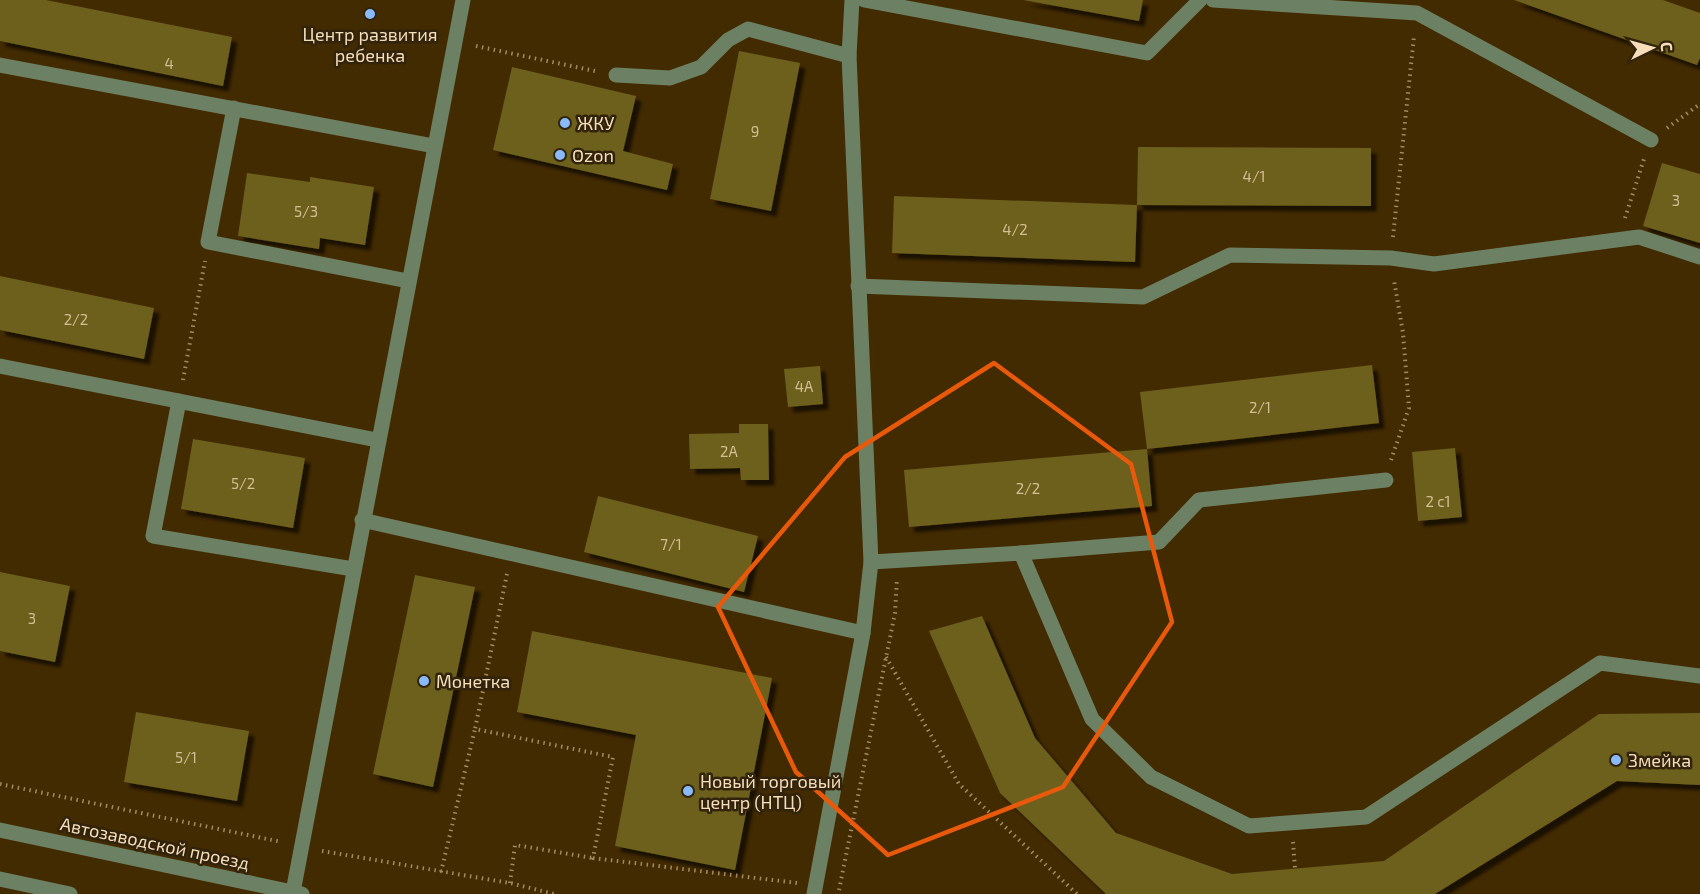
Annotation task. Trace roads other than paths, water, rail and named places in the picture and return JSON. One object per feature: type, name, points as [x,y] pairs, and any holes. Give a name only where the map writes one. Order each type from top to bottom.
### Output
[{"type":"street","points":[[297,893],[301,846],[463,0]]},
{"type":"street","points":[[815,890],[863,633],[871,562],[849,56],[852,0]]},
{"type":"street","points":[[864,0],[1147,53],[1200,0]]},
{"type":"street","points":[[1213,0],[1417,14],[1651,140]]},
{"type":"street","points":[[616,75],[669,78],[701,67],[728,40],[748,29],[849,56]]},
{"type":"street","points":[[0,65],[434,146]]},
{"type":"street","points":[[234,108],[208,242],[408,281]]},
{"type":"street","points":[[858,286],[1143,297],[1230,255],[1391,258],[1434,264],[1639,237],[1700,257]]},
{"type":"street","points":[[0,366],[377,440]]},
{"type":"street","points":[[179,401],[153,536],[353,569]]},
{"type":"street","points":[[871,562],[1159,542],[1199,500],[1380,481]]},
{"type":"street","points":[[362,520],[863,633]]},
{"type":"street","points":[[1021,553],[1092,719],[1151,777],[1249,826],[1366,817],[1600,663],[1700,676]]},
{"type":"street","name":"Автозаводской проезд","points":[[0,830],[297,893]]},
{"type":"street","points":[[0,879],[70,894]]},
{"type":"place","name":"Центр развития ребенка","points":[[370,14]]},
{"type":"place","name":"ЖКУ","points":[[565,123]]},
{"type":"place","name":"Ozon","points":[[560,155]]},
{"type":"place","name":"Монетка","points":[[424,681]]},
{"type":"place","name":"Змейка","points":[[1616,760]]},
{"type":"place","name":"Новый торговый центр (НТЦ)","points":[[688,791]]}]
